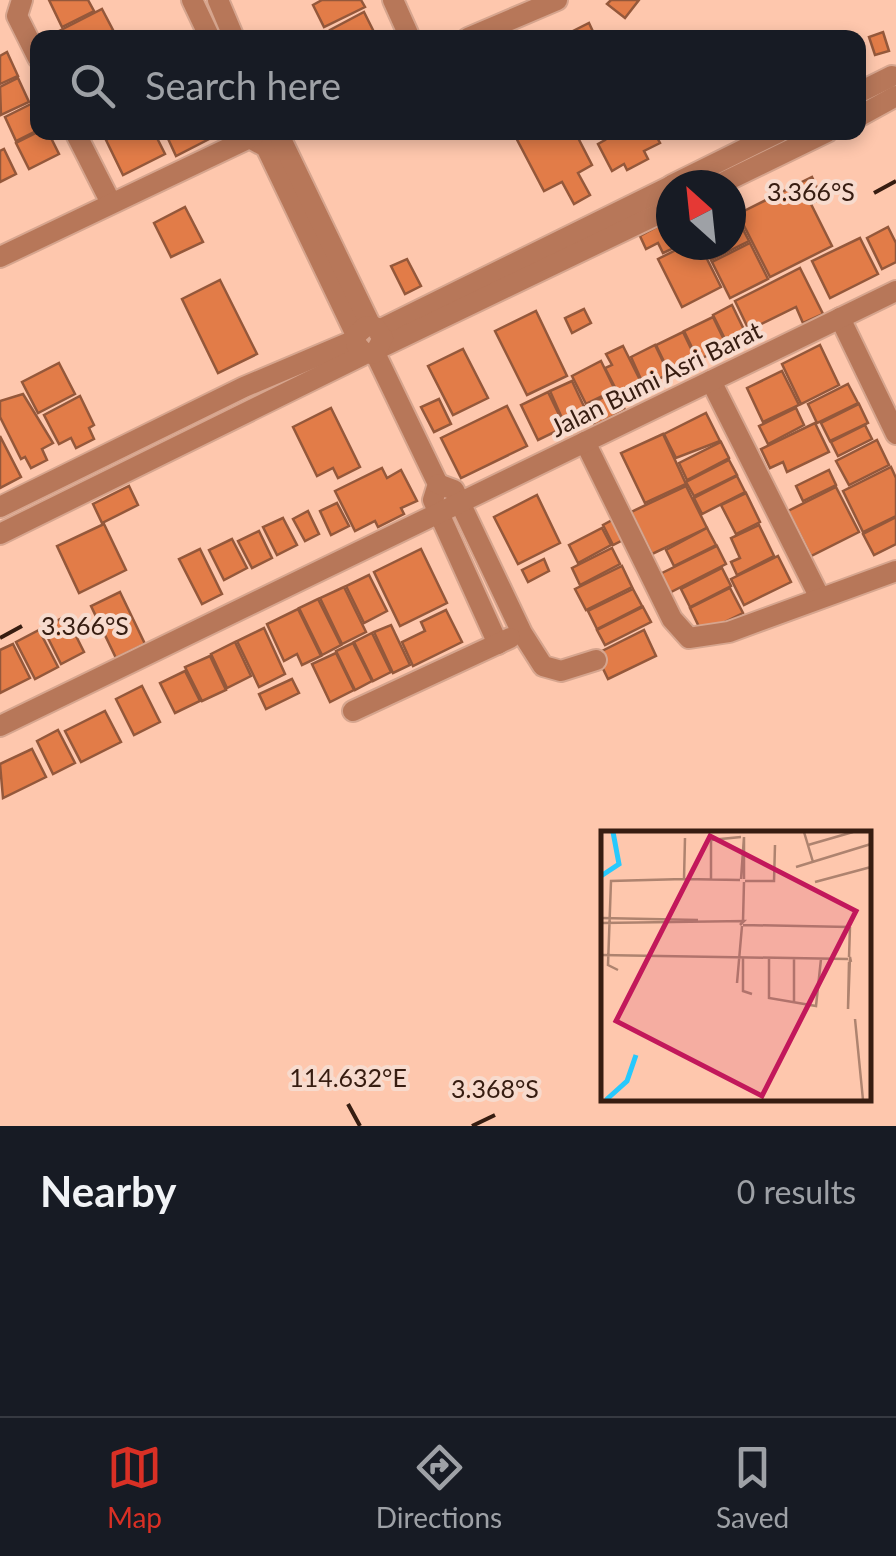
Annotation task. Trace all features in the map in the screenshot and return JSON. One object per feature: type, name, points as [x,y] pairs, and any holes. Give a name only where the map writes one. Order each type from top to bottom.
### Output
[{"type":"street","points":[[22,0],[17,16],[30,42]]},
{"type":"street","points":[[192,0],[206,30]]},
{"type":"street","points":[[218,0],[231,30]]},
{"type":"street","points":[[393,0],[406,30]]},
{"type":"street","points":[[487,30],[557,0]]},
{"type":"street","points":[[866,91],[895,84]]},
{"type":"street","points":[[866,110],[895,84]]},
{"type":"street","points":[[79,140],[111,204]]},
{"type":"street","points":[[0,258],[111,204],[260,140]]},
{"type":"street","points":[[268,140],[438,484],[433,500],[498,644]]},
{"type":"street","points":[[702,170],[762,140]]},
{"type":"street","points":[[746,171],[811,140]]},
{"type":"street","points":[[0,534],[656,193]]},
{"type":"street","points":[[0,507],[244,387],[369,341],[656,215]]},
{"type":"street","name":"Jalan Bumi Asri Barat","points":[[0,726],[896,292]]},
{"type":"street","points":[[840,318],[896,434]]},
{"type":"street","points":[[711,381],[819,596]]},
{"type":"street","points":[[585,442],[680,632],[702,640],[896,571]]},
{"type":"street","points":[[438,484],[454,490],[534,656],[551,670],[596,660]]},
{"type":"street","points":[[353,711],[522,632]]},
{"type":"building","points":[[49,0],[88,0],[94,11],[62,27]]},
{"type":"building","points":[[322,0],[361,0],[365,7],[324,27],[313,5]]},
{"type":"building","points":[[611,0],[639,0],[625,18],[607,4]]},
{"type":"building","points":[[102,9],[113,30],[61,30]]},
{"type":"building","points":[[364,12],[373,30],[330,30]]},
{"type":"building","points":[[883,32],[889,51],[875,55],[869,37]]},
{"type":"building","points":[[7,52],[18,76],[0,84],[0,56]]},
{"type":"building","points":[[18,78],[29,102],[1,115],[0,87]]},
{"type":"building","points":[[30,104],[30,134],[16,141],[5,117]]},
{"type":"building","points":[[30,136],[30,140],[52,140],[59,154],[29,169],[16,143]]},
{"type":"building","points":[[106,140],[158,140],[165,154],[123,175]]},
{"type":"building","points":[[169,140],[207,140],[176,156]]},
{"type":"building","points":[[517,140],[579,140],[592,165],[578,173],[590,195],[574,204],[562,182],[544,191]]},
{"type":"building","points":[[605,140],[660,143],[644,151],[648,159],[627,170],[624,164],[612,171],[598,144]]},
{"type":"building","points":[[4,149],[16,174],[0,182],[0,151]]},
{"type":"building","points":[[812,177],[822,198],[811,204],[832,246],[770,277],[746,230],[746,210]]},
{"type":"building","points":[[185,207],[203,242],[171,257],[154,223]]},
{"type":"building","points":[[656,227],[656,244],[646,249],[640,236]]},
{"type":"building","points":[[888,227],[896,243],[896,262],[882,269],[867,238]]},
{"type":"building","points":[[860,238],[878,274],[830,298],[812,261]]},
{"type":"building","points":[[750,243],[768,279],[730,298],[712,262],[746,260],[746,245]]},
{"type":"building","points":[[407,259],[421,286],[405,294],[391,266]]},
{"type":"building","points":[[658,260],[708,260],[721,287],[682,307]]},
{"type":"building","points":[[800,268],[823,314],[803,323],[796,307],[749,330],[735,301]]},
{"type":"building","points":[[220,280],[257,354],[218,373],[182,299]]},
{"type":"building","points":[[732,305],[747,336],[728,345],[713,315]]},
{"type":"building","points":[[584,309],[591,323],[572,333],[565,318]]},
{"type":"building","points":[[536,311],[567,376],[527,395],[495,331]]},
{"type":"building","points":[[713,317],[727,346],[698,360],[684,331]]},
{"type":"building","points":[[683,332],[697,361],[670,374],[656,345]]},
{"type":"building","points":[[655,345],[669,374],[644,386],[631,357]]},
{"type":"building","points":[[820,345],[839,385],[801,404],[782,364]]},
{"type":"building","points":[[623,346],[643,386],[620,397],[605,368],[612,365],[606,354]]},
{"type":"building","points":[[463,349],[488,398],[453,415],[428,366]]},
{"type":"building","points":[[601,361],[615,390],[586,404],[572,376]]},
{"type":"building","points":[[59,363],[75,394],[38,413],[22,382]]},
{"type":"building","points":[[782,371],[799,405],[763,422],[747,388]]},
{"type":"building","points":[[572,381],[588,415],[565,425],[550,391]]},
{"type":"building","points":[[848,384],[858,403],[817,423],[808,404]]},
{"type":"building","points":[[616,391],[625,410],[595,425],[585,406]]},
{"type":"building","points":[[548,392],[565,427],[538,440],[521,405]]},
{"type":"building","points":[[23,394],[53,443],[42,449],[47,460],[31,468],[25,457],[21,459],[0,417],[0,401]]},
{"type":"building","points":[[80,396],[94,425],[89,428],[94,439],[76,448],[71,438],[59,444],[44,415]]},
{"type":"building","points":[[439,399],[451,424],[434,432],[421,407]]},
{"type":"building","points":[[859,404],[868,423],[830,441],[821,423]]},
{"type":"building","points":[[507,406],[527,446],[461,478],[441,438]]},
{"type":"building","points":[[331,408],[360,467],[338,478],[333,468],[317,476],[293,427]]},
{"type":"building","points":[[796,408],[804,425],[768,444],[759,426]]},
{"type":"building","points":[[706,413],[720,441],[676,458],[664,434]]},
{"type":"building","points":[[815,423],[829,452],[787,472],[783,462],[770,468],[761,449]]},
{"type":"building","points":[[865,425],[872,439],[838,456],[831,442]]},
{"type":"building","points":[[663,434],[686,484],[645,503],[621,453]]},
{"type":"building","points":[[0,436],[21,477],[0,488]]},
{"type":"building","points":[[877,440],[889,465],[849,485],[836,461]]},
{"type":"building","points":[[721,442],[729,458],[687,480],[679,463]]},
{"type":"building","points":[[729,460],[737,475],[694,496],[686,482]]},
{"type":"building","points":[[891,467],[896,478],[896,516],[863,532],[843,491]]},
{"type":"building","points":[[382,468],[387,478],[401,470],[417,501],[401,508],[404,514],[378,527],[375,521],[355,531],[335,491]]},
{"type":"building","points":[[829,470],[836,485],[803,501],[796,486]]},
{"type":"building","points":[[737,476],[745,492],[702,514],[694,498]]},
{"type":"building","points":[[129,486],[138,505],[102,523],[93,504]]},
{"type":"building","points":[[686,486],[707,528],[652,554],[631,512]]},
{"type":"building","points":[[836,487],[859,532],[811,556],[788,511]]},
{"type":"building","points":[[746,493],[760,522],[736,534],[721,505]]},
{"type":"building","points":[[537,495],[560,543],[518,564],[494,517]]},
{"type":"building","points":[[337,503],[349,526],[331,535],[320,511]]},
{"type":"building","points":[[308,511],[319,534],[305,541],[293,519]]},
{"type":"building","points":[[896,517],[896,544],[874,555],[863,534]]},
{"type":"building","points":[[283,518],[297,545],[277,555],[263,527]]},
{"type":"building","points":[[616,518],[627,538],[613,545],[603,525]]},
{"type":"building","points":[[104,524],[126,570],[79,593],[57,546]]},
{"type":"building","points":[[759,525],[774,556],[737,575],[731,562],[740,558],[731,538]]},
{"type":"building","points":[[602,528],[611,545],[578,563],[569,545]]},
{"type":"building","points":[[707,528],[716,545],[674,566],[666,550]]},
{"type":"building","points":[[259,531],[272,558],[252,568],[238,541]]},
{"type":"building","points":[[232,539],[247,568],[224,580],[209,550]]},
{"type":"building","points":[[717,546],[726,564],[669,593],[660,574]]},
{"type":"building","points":[[612,548],[620,564],[580,585],[572,568]]},
{"type":"building","points":[[200,549],[222,594],[202,604],[179,559]]},
{"type":"building","points":[[421,549],[447,603],[400,626],[374,572]]},
{"type":"building","points":[[778,556],[791,582],[744,605],[731,579]]},
{"type":"building","points":[[544,559],[549,571],[528,582],[522,570]]},
{"type":"building","points":[[622,566],[632,587],[586,610],[575,589]]},
{"type":"building","points":[[722,568],[731,586],[690,607],[681,589]]},
{"type":"building","points":[[369,575],[387,611],[364,623],[346,586]]},
{"type":"building","points":[[344,587],[366,632],[342,644],[320,598]]},
{"type":"building","points":[[730,588],[743,613],[702,633],[690,608]]},
{"type":"building","points":[[633,589],[642,606],[597,629],[588,611]]},
{"type":"building","points":[[120,592],[145,644],[116,658],[91,606]]},
{"type":"building","points":[[318,599],[341,645],[322,655],[299,608]]},
{"type":"building","points":[[643,607],[651,622],[605,645],[597,630]]},
{"type":"building","points":[[298,609],[321,656],[302,665],[297,654],[284,661],[267,624]]},
{"type":"building","points":[[446,610],[462,642],[413,666],[402,642],[425,631],[421,622]]},
{"type":"building","points":[[66,616],[84,652],[61,664],[43,628]]},
{"type":"building","points":[[391,625],[410,665],[393,673],[374,632]]},
{"type":"building","points":[[264,628],[285,674],[259,687],[237,641]]},
{"type":"building","points":[[39,630],[58,667],[35,679],[16,642]]},
{"type":"building","points":[[644,630],[656,656],[608,679],[596,654]]},
{"type":"building","points":[[372,633],[391,672],[373,681],[354,642]]},
{"type":"building","points":[[235,642],[251,676],[227,688],[211,654]]},
{"type":"building","points":[[353,643],[372,681],[355,690],[336,651]]},
{"type":"building","points":[[13,644],[30,678],[0,693],[0,650]]},
{"type":"building","points":[[336,653],[354,690],[330,702],[312,664]]},
{"type":"building","points":[[210,656],[226,690],[202,701],[185,667]]},
{"type":"building","points":[[185,671],[200,701],[175,713],[160,683]]},
{"type":"building","points":[[292,679],[299,693],[266,709],[259,694]]},
{"type":"building","points":[[142,686],[160,722],[134,735],[116,699]]},
{"type":"building","points":[[105,711],[121,742],[81,762],[65,731]]},
{"type":"building","points":[[58,730],[75,763],[53,774],[37,741]]},
{"type":"building","points":[[32,749],[46,777],[3,798],[0,764]]}]
